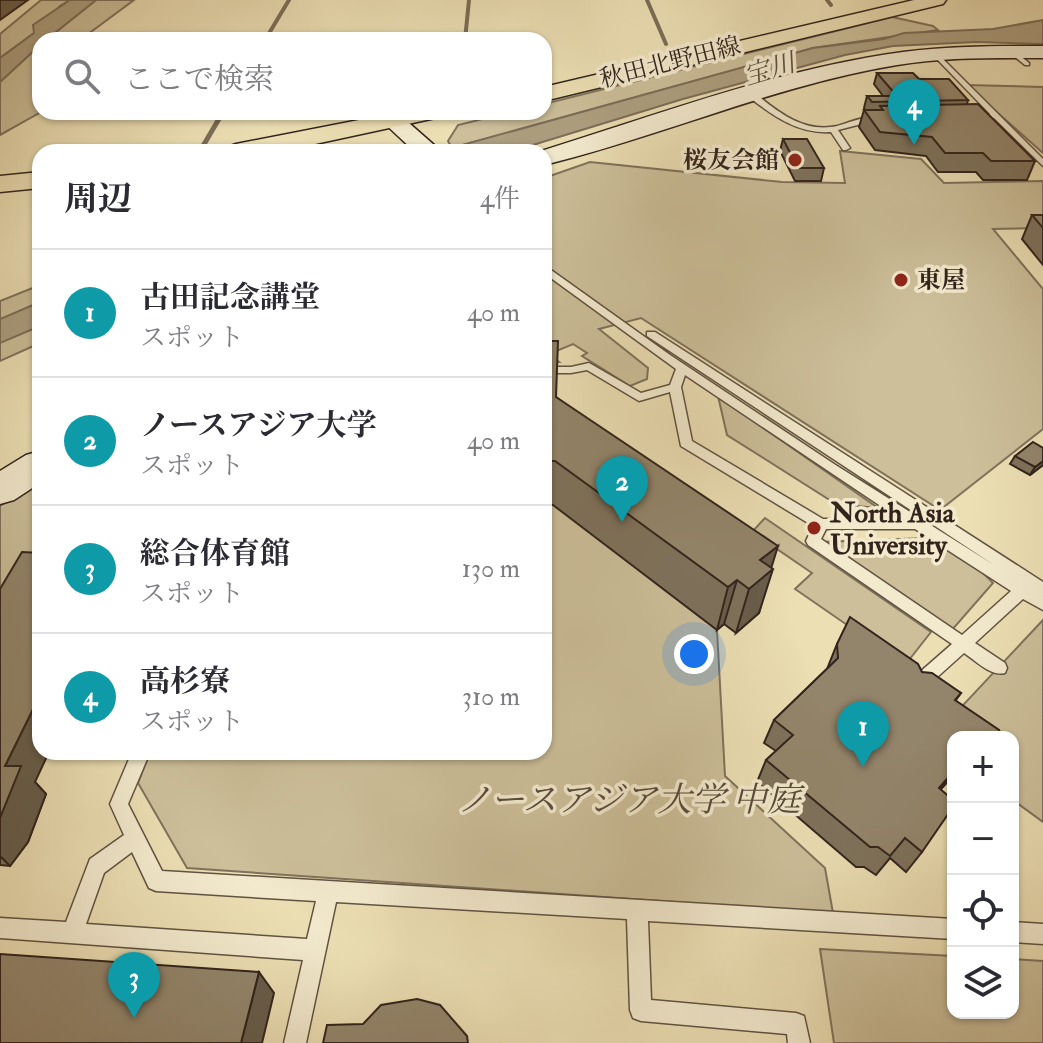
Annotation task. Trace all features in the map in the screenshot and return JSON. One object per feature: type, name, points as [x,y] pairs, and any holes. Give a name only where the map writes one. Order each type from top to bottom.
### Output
[{"type":"main road","name":"秋田北野田線","points":[[552,83],[904,0]]},
{"type":"main road","name":"秋田北野田線","points":[[552,92],[937,0]]},
{"type":"main road","points":[[320,144],[410,120]]},
{"type":"main road","points":[[284,144],[426,120]]},
{"type":"main road","points":[[0,184],[32,181]]},
{"type":"main road","points":[[0,194],[32,191]]},
{"type":"street","points":[[552,156],[881,61],[935,54],[1034,54]]},
{"type":"street","points":[[397,125],[421,144]]},
{"type":"street","points":[[0,490],[32,469]]},
{"type":"lane","points":[[935,54],[996,116],[1041,168]]},
{"type":"lane","points":[[753,96],[796,126],[812,130],[833,129],[867,119],[883,119]]},
{"type":"lane","points":[[965,118],[996,116]]},
{"type":"lane","points":[[833,129],[846,148]]},
{"type":"lane","points":[[552,264],[570,281],[1032,587],[1043,604]]},
{"type":"lane","points":[[552,274],[682,368],[919,524],[1032,587]]},
{"type":"lane","points":[[552,370],[589,366],[639,397],[675,387]]},
{"type":"lane","points":[[682,368],[675,387],[686,443],[821,524],[919,524]]},
{"type":"lane","points":[[821,524],[813,541],[999,668]]},
{"type":"lane","points":[[915,687],[962,643],[1032,587]]},
{"type":"lane","points":[[138,760],[119,804],[156,881],[947,929]]},
{"type":"lane","points":[[72,933],[97,866],[136,838]]},
{"type":"lane","points":[[295,1043],[328,892]]},
{"type":"lane","points":[[637,910],[641,1010],[796,1024],[799,1043]]},
{"type":"lane","points":[[0,928],[315,950]]},
{"type":"lane","points":[[1019,932],[1043,934]]},
{"type":"green space","points":[[41,0],[70,0],[0,58],[0,34]]},
{"type":"green space","points":[[96,0],[134,0],[91,32],[56,32]]},
{"type":"green space","points":[[892,17],[933,26],[938,30],[813,48],[466,144],[450,144],[448,141],[458,125],[478,120],[552,120],[552,102]]},
{"type":"green space","points":[[32,52],[32,117],[0,135],[0,82]]},
{"type":"green space","points":[[966,85],[1043,87],[1043,153]]},
{"type":"green space","points":[[840,151],[921,159],[944,183],[1043,181],[1043,228],[993,229],[1043,289],[1043,429],[940,510],[641,318],[599,329],[648,368],[647,379],[630,386],[582,356],[587,353],[573,344],[552,353],[552,175],[590,162],[782,182],[845,183]]},
{"type":"green space","points":[[32,288],[32,306],[0,320],[0,301]]},
{"type":"green space","points":[[32,328],[32,347],[0,361],[0,342]]},
{"type":"green space","points":[[718,396],[878,508],[836,504],[727,435]]},
{"type":"green space","points":[[32,488],[32,559],[0,603],[0,506]]},
{"type":"green space","name":"ノースアジア大学 中庭","points":[[552,505],[555,505],[717,630],[725,776],[825,868],[833,913],[187,868],[138,783],[147,760],[552,760]]},
{"type":"green space","points":[[765,518],[931,632],[905,665],[795,589],[812,573],[752,532]]},
{"type":"green space","points":[[928,538],[979,569],[993,583],[952,630],[822,542]]},
{"type":"green space","points":[[1043,620],[1043,822],[1019,804],[1019,731],[965,731],[949,720]]},
{"type":"green space","points":[[820,949],[947,956],[947,1019],[1019,1019],[1019,959],[1043,961],[1043,1043],[834,1043]]},
{"type":"water","points":[[70,0],[96,0],[56,32],[34,32],[33,25]]},
{"type":"water","name":"宝川","points":[[1043,20],[1043,44],[976,42],[893,46],[845,55],[683,99],[536,144],[466,144],[813,48],[884,39],[904,33],[993,29]]},
{"type":"water","points":[[32,34],[32,52],[0,82],[0,58]]},
{"type":"water","points":[[32,305],[32,329],[0,343],[0,319]]},
{"type":"building","points":[[877,73],[913,73],[919,79],[949,79],[968,100],[872,102],[867,96],[897,96]]},
{"type":"building","points":[[978,104],[1035,161],[991,161],[983,153],[945,153],[932,137],[880,132],[864,110],[883,110],[880,106]]},
{"type":"building","points":[[783,139],[807,139],[824,168],[798,168]]},
{"type":"building","points":[[1032,215],[1043,215],[1043,228]]},
{"type":"building","points":[[552,341],[558,341],[556,397],[778,546],[760,560],[773,569],[749,589],[737,580],[728,587],[552,461]]},
{"type":"building","points":[[1033,442],[1043,448],[1043,461],[1035,467],[1015,456]]},
{"type":"building","points":[[22,552],[32,553],[32,711],[5,766],[21,766],[0,818],[0,589]]},
{"type":"building","points":[[850,617],[918,664],[922,672],[932,673],[961,693],[955,700],[999,731],[947,731],[947,779],[939,788],[947,795],[947,816],[922,852],[905,838],[890,856],[878,847],[870,847],[766,760],[793,735],[774,720],[838,658],[837,644]]},
{"type":"building","points":[[0,954],[259,972],[241,1043],[0,1043]]},
{"type":"building","points":[[417,999],[440,1005],[467,1036],[468,1043],[323,1043],[327,1025],[363,1024],[381,1005]]},
{"type":"waterway","points":[[270,32],[289,0]]},
{"type":"waterway","points":[[466,32],[469,0]]},
{"type":"waterway","points":[[647,0],[666,44]]},
{"type":"waterway","points":[[827,0],[831,5]]},
{"type":"waterway","points":[[204,144],[218,120]]},
{"type":"place","name":"高杉寮","points":[[914,145]]},
{"type":"place","name":"桜友会館","points":[[795,160]]},
{"type":"place","name":"東屋","points":[[901,280]]},
{"type":"place","name":"ノースアジア大学","points":[[622,522]]},
{"type":"place","name":"North Asia University","points":[[814,528]]},
{"type":"place","name":"古田記念講堂","points":[[863,767]]},
{"type":"place","name":"総合体育館","points":[[134,1018]]}]
